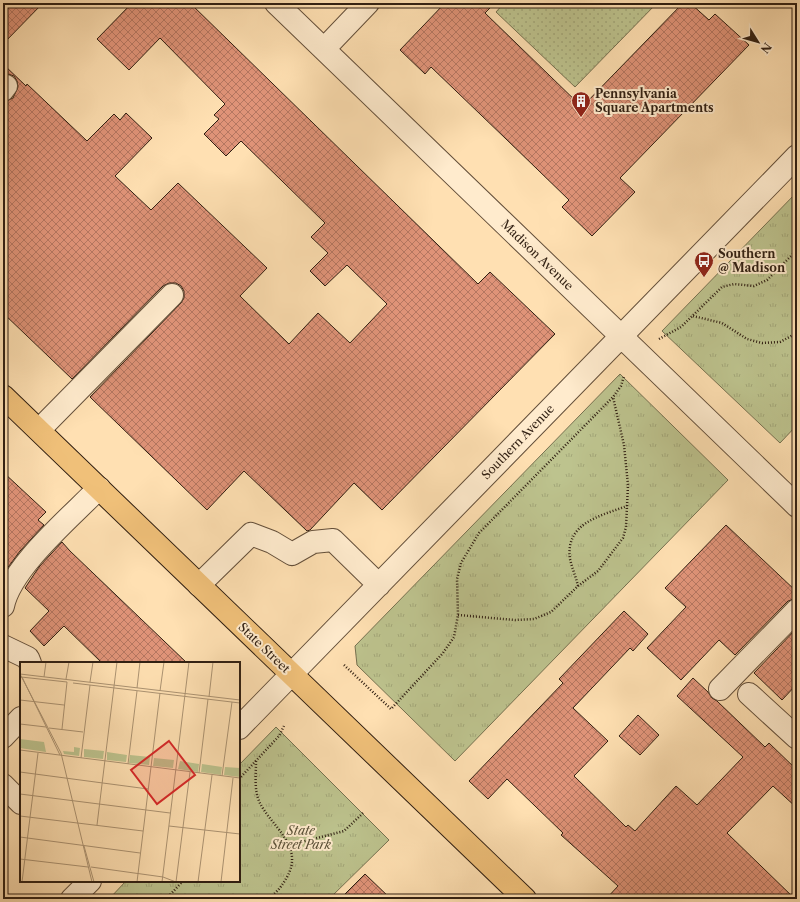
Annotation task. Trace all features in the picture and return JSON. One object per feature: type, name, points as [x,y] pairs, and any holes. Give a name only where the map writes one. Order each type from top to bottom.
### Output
[{"type":"main road","name":"State Street","points":[[3,396],[525,899]]},
{"type":"street","name":"Madison Avenue","points":[[276,3],[797,506]]},
{"type":"street","points":[[324,49],[368,3]]},
{"type":"street","name":"Southern Avenue","points":[[240,727],[797,156]]},
{"type":"street","points":[[39,430],[172,295]]},
{"type":"street","points":[[3,606],[5,594],[26,563],[99,488]]},
{"type":"street","points":[[199,585],[251,534],[272,542],[292,554],[313,542],[333,540],[379,585]]},
{"type":"street","points":[[720,689],[797,610]]},
{"type":"street","points":[[3,646],[28,658],[30,662]]},
{"type":"street","points":[[749,694],[797,738]]},
{"type":"street","points":[[3,738],[20,719]]},
{"type":"street","points":[[3,785],[20,802]]},
{"type":"street","points":[[72,899],[89,882]]},
{"type":"path","points":[[661,337],[681,327],[722,287],[734,284],[754,286],[768,280],[797,250]]},
{"type":"path","points":[[693,316],[722,323],[747,339],[762,343],[780,342],[797,333]]},
{"type":"path","points":[[344,665],[390,709],[443,653],[454,637],[458,615],[457,579],[461,563],[479,533],[613,397],[621,386],[626,371]]},
{"type":"path","points":[[458,615],[515,620],[534,619],[551,612],[578,586],[598,571],[623,538],[626,527],[628,485],[624,445],[613,397]]},
{"type":"path","points":[[578,586],[570,559],[570,547],[573,534],[591,519],[627,506]]},
{"type":"path","points":[[240,778],[279,736],[284,726]]},
{"type":"path","points":[[256,761],[258,798],[263,809],[285,836],[290,845],[292,860],[289,873],[282,885],[267,899]]},
{"type":"path","points":[[290,845],[344,831],[363,814]]},
{"type":"path","points":[[166,899],[182,882]]},
{"type":"green space","points":[[504,3],[657,3],[575,87],[496,12]]},
{"type":"green space","points":[[797,192],[797,425],[780,443],[662,331]]},
{"type":"green space","points":[[620,374],[728,480],[455,761],[357,665],[355,646]]},
{"type":"green space","name":"State Street Park","points":[[276,727],[389,840],[329,899],[109,899],[125,882],[240,882],[240,764]]},
{"type":"building","points":[[10,3],[43,3],[3,44],[3,10]]},
{"type":"building","points":[[132,3],[190,3],[478,284],[490,272],[555,334],[382,510],[354,483],[310,530],[307,531],[244,471],[207,510],[90,397],[181,303],[184,298],[184,291],[181,286],[176,283],[169,283],[163,286],[72,379],[3,313],[3,102],[13,98],[18,87],[14,76],[3,74],[3,64],[26,86],[27,84],[87,141],[114,114],[120,120],[126,113],[152,138],[115,176],[151,210],[178,183],[267,268],[240,296],[289,344],[318,313],[350,343],[387,304],[347,265],[325,286],[310,271],[328,253],[311,237],[325,223],[241,141],[226,156],[204,134],[219,119],[214,115],[225,104],[160,38],[129,70],[97,39]]},
{"type":"building","name":"Pennsylvania Square Apartments","points":[[445,3],[495,3],[485,13],[582,107],[683,3],[690,3],[709,20],[715,14],[749,45],[620,178],[635,192],[592,236],[562,207],[569,200],[431,67],[425,74],[400,50]]},
{"type":"building","points":[[3,472],[46,512],[38,520],[44,525],[20,551],[6,570],[3,567]]},
{"type":"building","points":[[726,525],[797,592],[797,598],[788,601],[735,655],[719,640],[681,680],[647,648],[686,607],[665,588]]},
{"type":"building","points":[[62,542],[186,662],[101,662],[64,626],[44,646],[30,631],[49,611],[25,588],[39,567]]},
{"type":"building","points":[[624,611],[648,634],[633,651],[630,648],[573,708],[608,741],[574,776],[626,827],[628,825],[635,831],[676,786],[697,805],[743,757],[677,696],[693,678],[708,692],[712,698],[765,747],[769,743],[797,770],[797,808],[773,786],[727,833],[795,899],[606,899],[618,886],[561,835],[563,833],[507,779],[488,799],[469,781],[563,683],[559,679]]},
{"type":"building","points":[[797,628],[797,684],[782,700],[754,673]]},
{"type":"building","points":[[638,715],[659,735],[640,755],[619,736]]},
{"type":"building","points":[[365,874],[391,899],[340,899]]},
{"type":"place","name":"Pennsylvania Square Apartments","points":[[581,118]]},
{"type":"place","name":"Southern @ Madison","points":[[704,278]]}]
